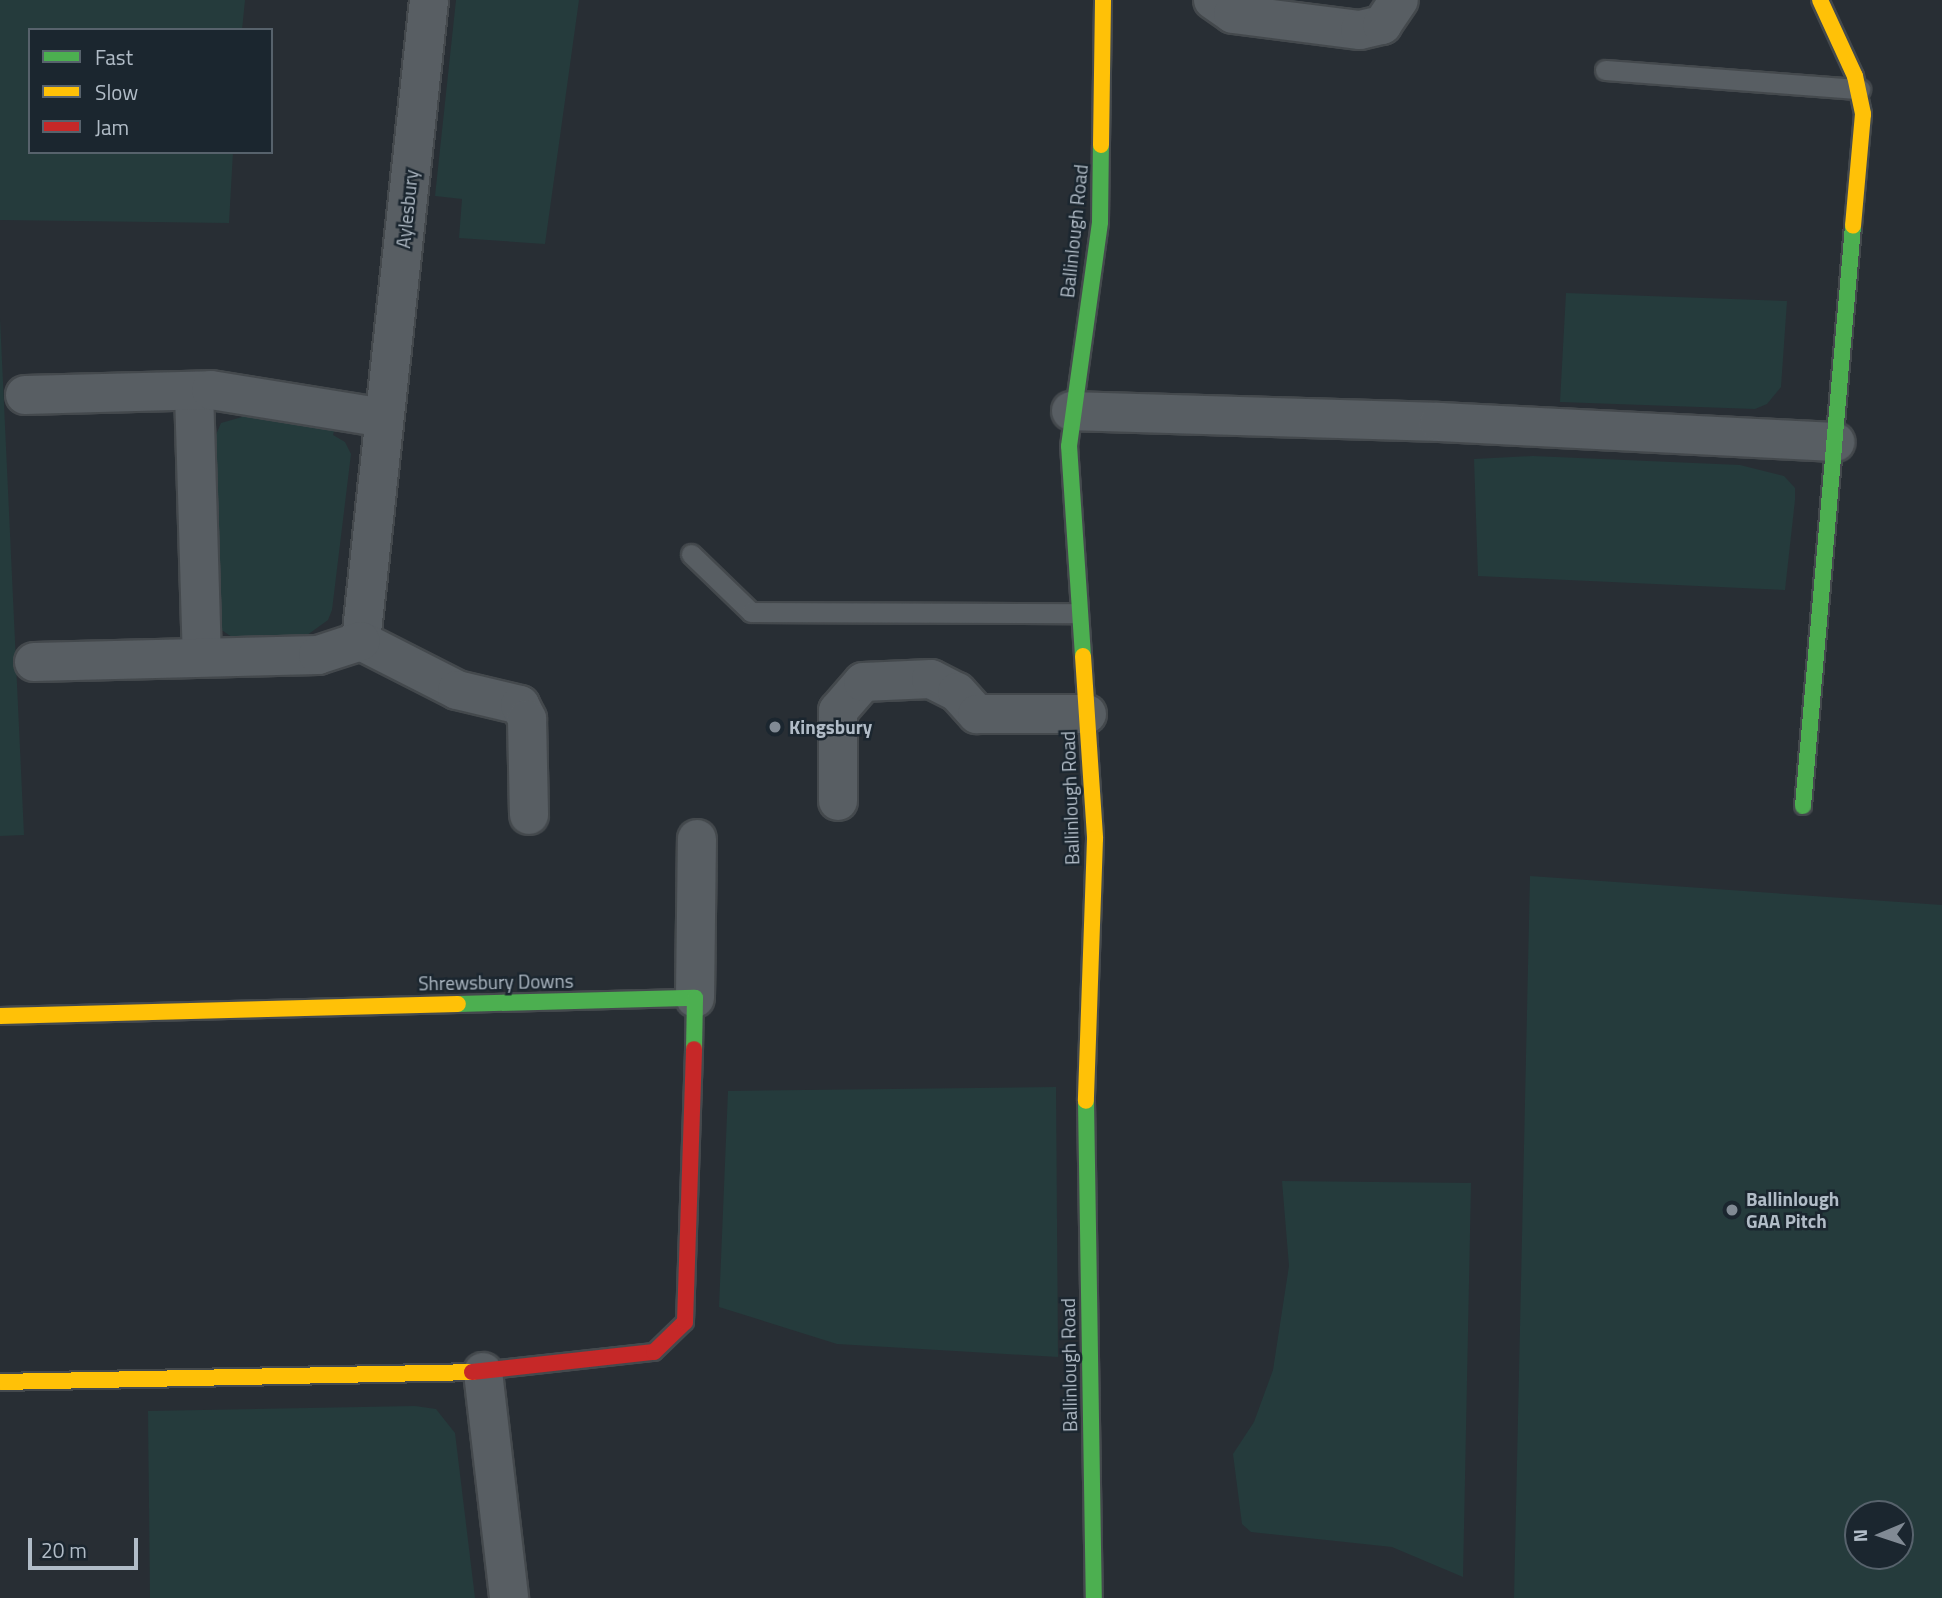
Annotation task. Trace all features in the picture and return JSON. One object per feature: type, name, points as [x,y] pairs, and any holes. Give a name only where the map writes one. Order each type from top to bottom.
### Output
[{"type":"street","name":"Aylesbury","points":[[361,641],[429,0]]},
{"type":"street","name":"Ballinlough Road","points":[[1094,1598],[1086,1071],[1096,839],[1071,504],[1071,411],[1100,222],[1103,0]]},
{"type":"street","points":[[1213,0],[1233,13],[1360,30],[1382,25],[1399,0]]},
{"type":"street","points":[[1803,806],[1863,114],[1860,89],[1820,0]]},
{"type":"street","points":[[194,391],[202,657]]},
{"type":"street","points":[[25,394],[237,392],[383,418]]},
{"type":"street","points":[[1071,411],[1439,422],[1836,442]]},
{"type":"street","points":[[34,663],[318,655],[361,641],[474,695],[520,705],[527,719],[529,815]]},
{"type":"street","points":[[838,801],[838,710],[863,682],[931,679],[957,692],[969,709],[985,716],[1087,714]]},
{"type":"street","points":[[0,1382],[483,1373],[654,1353],[685,1322],[690,1296],[697,839]]},
{"type":"street","name":"Shrewsbury Downs","points":[[0,1016],[695,998]]},
{"type":"street","points":[[483,1373],[509,1598]]},
{"type":"lane","points":[[1605,69],[1860,89]]},
{"type":"lane","points":[[691,554],[751,612],[1078,613]]},
{"type":"green space","points":[[0,0],[245,0],[242,28],[28,28],[28,154],[233,154],[229,223],[0,220]]},
{"type":"green space","points":[[456,0],[579,0],[545,244],[459,238],[462,199],[435,196]]},
{"type":"green space","points":[[1566,293],[1787,301],[1781,387],[1767,404],[1755,409],[1560,402]]},
{"type":"green space","points":[[0,318],[24,835],[0,836]]},
{"type":"green space","points":[[249,415],[336,424],[333,435],[345,442],[351,454],[332,610],[328,620],[303,638],[235,639],[220,629],[212,444],[221,423]]},
{"type":"green space","points":[[1533,456],[1740,465],[1784,476],[1795,488],[1785,590],[1478,576],[1474,459]]},
{"type":"green space","name":"Ballinlough GAA Pitch","points":[[1530,876],[1942,905],[1942,1598],[1514,1598]]},
{"type":"green space","points":[[1056,1087],[1058,1357],[837,1344],[719,1307],[728,1091]]},
{"type":"green space","points":[[1282,1181],[1471,1183],[1463,1577],[1392,1547],[1251,1532],[1242,1524],[1233,1454],[1254,1422],[1273,1370],[1289,1266]]},
{"type":"green space","points":[[415,1406],[436,1409],[455,1433],[475,1598],[150,1598],[148,1411]]},
{"type":"traffic: fast","points":[[1083,656],[1069,446],[1100,222],[1101,145]]},
{"type":"traffic: fast","points":[[1803,806],[1853,226]]},
{"type":"traffic: fast","points":[[458,1004],[695,998],[694,1049]]},
{"type":"traffic: fast","points":[[1086,1101],[1094,1598]]},
{"type":"traffic: slow","points":[[1101,145],[1103,0]]},
{"type":"traffic: slow","points":[[1820,0],[1855,76],[1863,114],[1853,226]]},
{"type":"traffic: slow","points":[[1083,656],[1095,839],[1086,1101]]},
{"type":"traffic: slow","points":[[0,1016],[458,1004]]},
{"type":"traffic: slow","points":[[0,1382],[472,1372]]},
{"type":"traffic: jam","points":[[472,1372],[654,1352],[685,1322],[694,1049]]},
{"type":"place","name":"Kingsbury","points":[[775,727]]},
{"type":"place","name":"Ballinlough GAA Pitch","points":[[1732,1210]]}]
